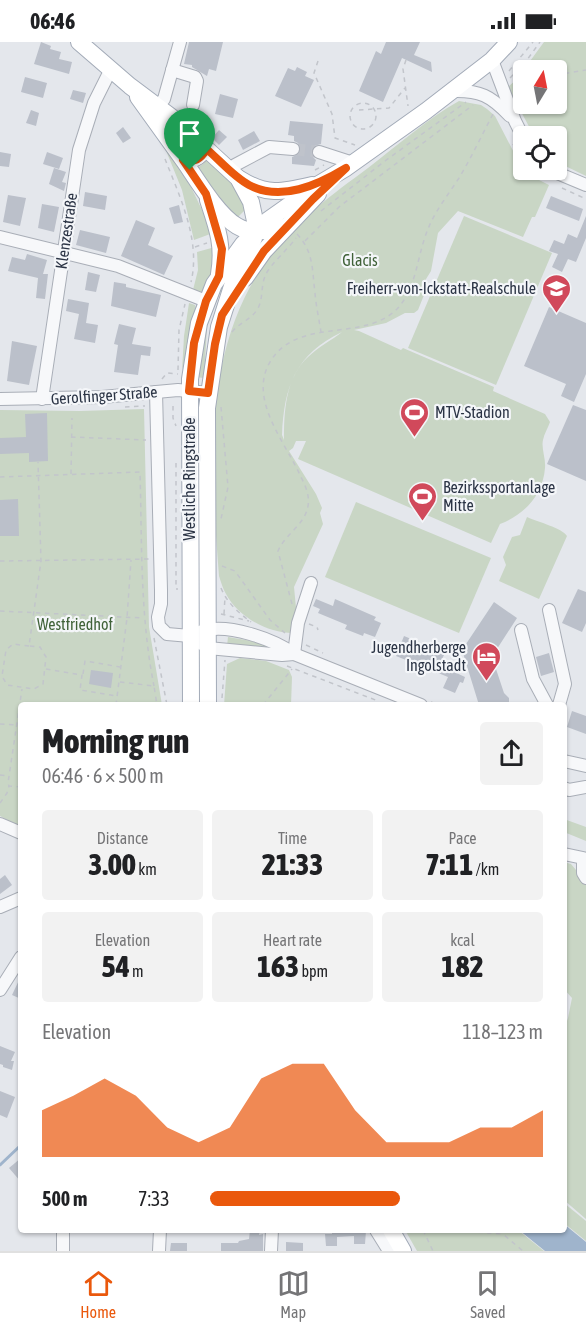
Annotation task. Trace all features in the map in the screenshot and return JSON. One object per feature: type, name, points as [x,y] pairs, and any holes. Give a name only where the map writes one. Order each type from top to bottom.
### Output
[{"type":"main road","name":"Westliche Ringstraße","points":[[191,702],[189,391],[194,343],[206,301],[230,259],[255,231],[315,178],[345,163],[451,92],[492,60],[509,42]]},
{"type":"main road","points":[[86,44],[130,86],[158,106],[234,174],[257,188],[275,192],[315,178]]},
{"type":"main road","points":[[130,86],[206,194],[238,227],[255,231],[293,230]]},
{"type":"main road","name":"Westliche Ringstraße","points":[[222,315],[264,251],[293,230],[345,163]]},
{"type":"main road","points":[[234,174],[251,202],[255,231]]},
{"type":"main road","points":[[206,194],[220,239],[219,276]]},
{"type":"main road","name":"Westliche Ringstraße","points":[[208,702],[206,428],[214,397],[215,344],[222,315],[255,231]]},
{"type":"main road","points":[[393,1233],[403,1251]]},
{"type":"street","points":[[158,106],[164,99],[180,42]]},
{"type":"street","points":[[492,60],[518,126]]},
{"type":"street","name":"Klenzestraße","points":[[42,399],[79,150],[94,103],[111,69]]},
{"type":"street","points":[[172,70],[195,76],[197,81],[192,105]]},
{"type":"street","points":[[451,92],[479,93],[491,97],[515,121]]},
{"type":"street","points":[[183,160],[199,159],[204,153],[203,146]]},
{"type":"street","points":[[234,174],[235,165],[269,147],[293,149]]},
{"type":"street","points":[[319,152],[345,163]]},
{"type":"street","points":[[567,177],[586,185]]},
{"type":"street","points":[[0,237],[118,266],[206,301]]},
{"type":"street","name":"Gerolfinger Straße","points":[[0,399],[102,397],[189,391],[214,397]]},
{"type":"street","name":"Westliche Ringstraße","points":[[156,392],[161,590],[159,626],[163,632],[190,636]]},
{"type":"street","points":[[294,654],[298,623],[311,583]]},
{"type":"street","points":[[549,610],[565,684],[560,702]]},
{"type":"street","points":[[190,636],[208,629],[258,635],[282,645],[294,654],[414,702]]},
{"type":"street","points":[[521,630],[533,679],[545,702]]},
{"type":"street","points":[[190,636],[208,648],[282,655],[294,654]]},
{"type":"street","points":[[567,761],[586,766]]},
{"type":"street","points":[[567,789],[586,788]]},
{"type":"street","points":[[0,824],[18,832]]},
{"type":"street","points":[[567,855],[583,858],[583,873],[586,878]]},
{"type":"street","points":[[0,907],[18,899]]},
{"type":"street","points":[[0,990],[18,962]]},
{"type":"street","points":[[63,1233],[63,1251]]},
{"type":"street","points":[[159,1251],[160,1233]]},
{"type":"street","points":[[271,1251],[272,1233]]},
{"type":"street","points":[[378,1233],[389,1251]]},
{"type":"path","points":[[505,75],[534,42]]},
{"type":"path","points":[[508,81],[540,42]]},
{"type":"path","points":[[406,60],[404,69],[408,106]]},
{"type":"path","points":[[318,61],[314,72],[332,114],[335,138],[356,146]]},
{"type":"path","points":[[567,73],[586,70]]},
{"type":"path","points":[[359,110],[389,108],[405,88]]},
{"type":"path","points":[[320,212],[473,97]]},
{"type":"path","points":[[304,242],[339,207],[444,125],[479,101]]},
{"type":"path","points":[[365,103],[374,109],[375,120],[368,128],[357,128],[353,125],[349,115],[354,105],[365,103]]},
{"type":"path","points":[[298,623],[278,551],[304,518],[308,504],[307,489],[268,413],[263,396],[264,376],[270,361],[284,347],[301,337],[370,324],[384,319],[398,308],[416,273],[428,228],[459,177],[494,110]]},
{"type":"path","points":[[510,137],[513,143]]},
{"type":"path","points":[[163,154],[186,216],[194,247],[193,272],[179,330],[178,374]]},
{"type":"path","points":[[315,178],[345,163]]},
{"type":"path","points":[[293,230],[308,246],[314,270],[321,333]]},
{"type":"path","points":[[230,339],[233,330],[257,310],[262,298],[266,272],[287,251],[293,230]]},
{"type":"path","points":[[214,397],[228,487],[220,524]]},
{"type":"path","points":[[173,406],[173,418],[177,426],[174,426]]},
{"type":"path","points":[[71,474],[72,418]]},
{"type":"path","points":[[71,437],[148,440]]},
{"type":"path","points":[[29,646],[41,561],[38,462]]},
{"type":"path","points":[[0,477],[140,472],[147,652],[157,702]]},
{"type":"path","points":[[176,476],[176,581]]},
{"type":"path","points":[[0,561],[150,559]]},
{"type":"path","points":[[116,702],[127,618],[131,560]]},
{"type":"path","points":[[219,566],[226,566],[235,571],[270,620],[291,637]]},
{"type":"path","points":[[221,587],[225,597],[237,611],[252,623]]},
{"type":"path","points":[[0,611],[145,618]]},
{"type":"path","points":[[13,644],[40,647],[46,657],[43,684],[34,689],[7,685],[2,676],[2,668],[6,650],[13,644]]},
{"type":"path","points":[[117,696],[80,690],[82,675],[84,661],[121,667]]},
{"type":"path","points":[[265,702],[293,668],[379,701]]},
{"type":"path","points":[[45,669],[82,675]]},
{"type":"path","points":[[119,682],[154,686]]},
{"type":"path","points":[[20,702],[22,687]]},
{"type":"path","points":[[0,803],[7,794],[9,786],[18,712]]},
{"type":"path","points":[[0,724],[16,724]]},
{"type":"path","points":[[0,775],[9,776]]},
{"type":"path","points":[[9,786],[18,787]]},
{"type":"path","points":[[424,1233],[433,1251]]},
{"type":"path","points":[[489,1233],[502,1234],[523,1251]]},
{"type":"green space","points":[[544,42],[586,42],[586,176],[567,167],[567,126],[529,126],[522,114],[567,114],[567,60],[531,60]]},
{"type":"green space","points":[[513,83],[513,96],[508,87]]},
{"type":"green space","name":"Glacis","points":[[459,101],[481,105],[495,116],[513,151],[513,180],[539,180],[549,185],[523,237],[458,211],[438,233],[431,271],[423,284],[424,295],[418,310],[414,313],[405,313],[386,323],[354,330],[401,350],[403,348],[494,387],[493,391],[545,414],[550,422],[543,440],[545,468],[540,487],[531,503],[517,515],[500,524],[491,543],[298,459],[306,441],[296,441],[289,451],[316,494],[322,508],[320,513],[323,524],[294,587],[297,618],[295,633],[285,633],[265,627],[246,617],[231,602],[219,576],[214,496],[215,414],[220,374],[230,336],[244,298],[276,249],[299,223],[424,124]],"holes":[[[342,332],[316,350],[301,364],[303,361],[326,341]],[[287,398],[284,440],[283,417]]]},
{"type":"green space","points":[[158,111],[199,152],[188,154]]},
{"type":"green space","points":[[165,148],[191,187],[213,233],[194,240],[182,190]]},
{"type":"green space","points":[[211,157],[227,171],[247,208],[236,219],[198,168]]},
{"type":"green space","points":[[464,216],[552,253],[496,385],[408,348]]},
{"type":"green space","points":[[215,247],[213,268],[203,292],[193,290],[198,270],[197,252]]},
{"type":"green space","points":[[224,277],[228,280],[217,298],[207,327],[204,378],[195,377],[201,337]]},
{"type":"green space","points":[[189,303],[195,305],[196,309],[182,371],[184,336]]},
{"type":"green space","name":"Westfriedhof","points":[[144,409],[149,627],[162,702],[18,702],[18,825],[0,816],[0,410]]},
{"type":"green space","points":[[356,502],[491,558],[459,633],[325,577]]},
{"type":"green space","points":[[527,517],[555,528],[567,536],[539,599],[499,581],[506,565],[503,557],[512,537],[520,535]]},
{"type":"green space","points":[[228,637],[263,643],[280,648],[227,646]]},
{"type":"green space","points":[[240,658],[266,661],[289,670],[292,677],[291,702],[224,702],[227,664]]},
{"type":"green space","points":[[567,820],[586,827],[586,841],[567,833]]},
{"type":"green space","points":[[567,863],[571,864],[586,882],[586,1219],[567,1203],[567,1021],[572,998],[567,992]]},
{"type":"green space","points":[[567,1205],[586,1221],[586,1241],[567,1225]]},
{"type":"green space","points":[[407,1233],[522,1233],[544,1251],[417,1251]]},
{"type":"water","points":[[567,1226],[586,1242],[586,1251],[545,1251],[523,1233],[567,1233]]},
{"type":"building","points":[[41,42],[51,46],[50,49],[61,52],[59,59],[72,62],[69,74],[34,64]]},
{"type":"building","points":[[189,42],[223,42],[216,71],[209,69],[207,76],[192,65],[184,64]]},
{"type":"building","points":[[386,42],[420,42],[414,55],[431,62],[432,72],[402,58],[383,102],[359,91],[376,51],[381,54]]},
{"type":"building","points":[[297,67],[307,72],[305,76],[314,80],[301,107],[275,96],[288,68],[295,71]]},
{"type":"building","points":[[25,77],[47,83],[43,98],[21,92]]},
{"type":"building","points":[[73,90],[86,93],[83,103],[70,99]]},
{"type":"building","points":[[220,94],[238,99],[233,118],[215,114]]},
{"type":"building","points":[[31,110],[39,113],[36,126],[26,123]]},
{"type":"building","points":[[290,121],[323,124],[321,144],[314,146],[311,150],[316,160],[314,166],[292,164],[292,157],[299,154],[301,149],[294,141],[294,136],[288,135]]},
{"type":"building","points":[[123,127],[131,138],[123,143],[116,133]]},
{"type":"building","points":[[219,130],[227,137],[219,145],[212,138]]},
{"type":"building","points":[[254,131],[260,141],[243,150],[238,140]]},
{"type":"building","points":[[0,152],[11,154],[9,167],[0,166]]},
{"type":"building","points":[[47,152],[63,158],[59,169],[43,164]]},
{"type":"building","points":[[54,168],[66,172],[62,182],[66,183],[64,191],[49,184]]},
{"type":"building","points":[[85,192],[107,196],[105,210],[83,206]]},
{"type":"building","points":[[8,195],[26,198],[20,226],[3,222]]},
{"type":"building","points":[[551,196],[583,209],[579,221],[546,208]]},
{"type":"building","points":[[42,204],[59,207],[54,232],[38,228]]},
{"type":"building","points":[[179,205],[183,222],[174,224],[169,208]]},
{"type":"building","points":[[586,216],[586,238],[576,262],[568,259],[562,272],[552,267],[558,254],[549,251],[554,240],[564,244],[568,234],[577,238]]},
{"type":"building","points":[[136,220],[155,228],[148,245],[173,256],[164,275],[121,256]]},
{"type":"building","points":[[80,230],[110,237],[106,253],[76,245]]},
{"type":"building","points":[[27,254],[47,260],[43,274],[48,274],[45,299],[36,298],[38,278],[8,271],[12,257],[25,260]]},
{"type":"building","points":[[88,272],[100,275],[96,292],[85,290]]},
{"type":"building","points":[[114,282],[161,295],[156,317],[111,306]]},
{"type":"building","points":[[68,299],[89,303],[86,323],[98,325],[95,343],[74,339],[79,314],[66,311]]},
{"type":"building","points":[[549,307],[586,323],[586,374],[574,402],[561,396],[566,384],[524,366]]},
{"type":"building","points":[[119,324],[136,328],[132,344],[151,347],[150,356],[141,355],[138,375],[114,372],[118,345],[114,344]]},
{"type":"building","points":[[12,341],[37,346],[29,385],[7,381]]},
{"type":"building","points":[[573,405],[586,410],[586,481],[547,464]]},
{"type":"building","points":[[47,413],[48,461],[29,462],[29,453],[0,454],[0,438],[26,437],[25,414]]},
{"type":"building","points":[[18,499],[19,536],[0,536],[0,500]]},
{"type":"building","points":[[578,589],[586,592],[586,623],[582,632],[562,623]]},
{"type":"building","points":[[316,599],[333,606],[335,599],[376,617],[374,620],[381,623],[375,637],[364,633],[363,636],[345,629],[347,625],[318,613],[320,609],[313,606]]},
{"type":"building","points":[[494,602],[517,618],[495,652],[494,663],[509,702],[478,702],[462,650]]},
{"type":"building","points":[[404,636],[445,653],[439,665],[465,677],[455,693],[443,688],[448,677],[396,656]]},
{"type":"building","points":[[549,653],[554,672],[541,676],[536,657]]},
{"type":"building","points":[[91,670],[113,673],[111,688],[89,684]]},
{"type":"building","points":[[572,711],[586,716],[586,734],[567,727]]},
{"type":"building","points":[[5,875],[12,885],[0,894],[0,879]]},
{"type":"building","points":[[18,982],[18,998],[12,995]]},
{"type":"building","points":[[0,1046],[15,1052],[11,1061],[14,1061],[12,1070],[0,1064]]},
{"type":"building","points":[[0,1091],[15,1097],[7,1118],[0,1115]]},
{"type":"building","points":[[18,1160],[18,1178],[9,1168]]},
{"type":"building","points":[[250,1233],[263,1234],[263,1251],[221,1251],[221,1243],[238,1243],[249,1239]]},
{"type":"building","points":[[366,1233],[365,1244],[354,1244],[354,1236],[337,1237],[337,1246],[326,1246],[325,1234]]},
{"type":"building","points":[[286,1242],[303,1243],[303,1251],[286,1251]]},
{"type":"building","points":[[171,1243],[187,1243],[187,1251],[170,1251]]},
{"type":"waterway","points":[[0,1165],[18,1148]]},
{"type":"tunnel","points":[[293,149],[319,152]]},
{"type":"place","name":"Freiherr-von-Ickstatt-Realschule","points":[[557,314]]},
{"type":"place","name":"MTV-Stadion","points":[[414,438]]},
{"type":"place","name":"Bezirkssportanlage Mitte","points":[[422,522]]},
{"type":"place","name":"Jugendherberge Ingolstadt","points":[[487,682]]},
{"type":"route","points":[[203,146],[238,178],[249,185],[270,192],[319,184],[346,168],[264,251],[222,315],[208,393],[189,391],[191,364],[202,313],[219,276],[222,249],[206,194],[190,170],[183,160],[196,161],[199,159],[204,153],[203,146]]}]
